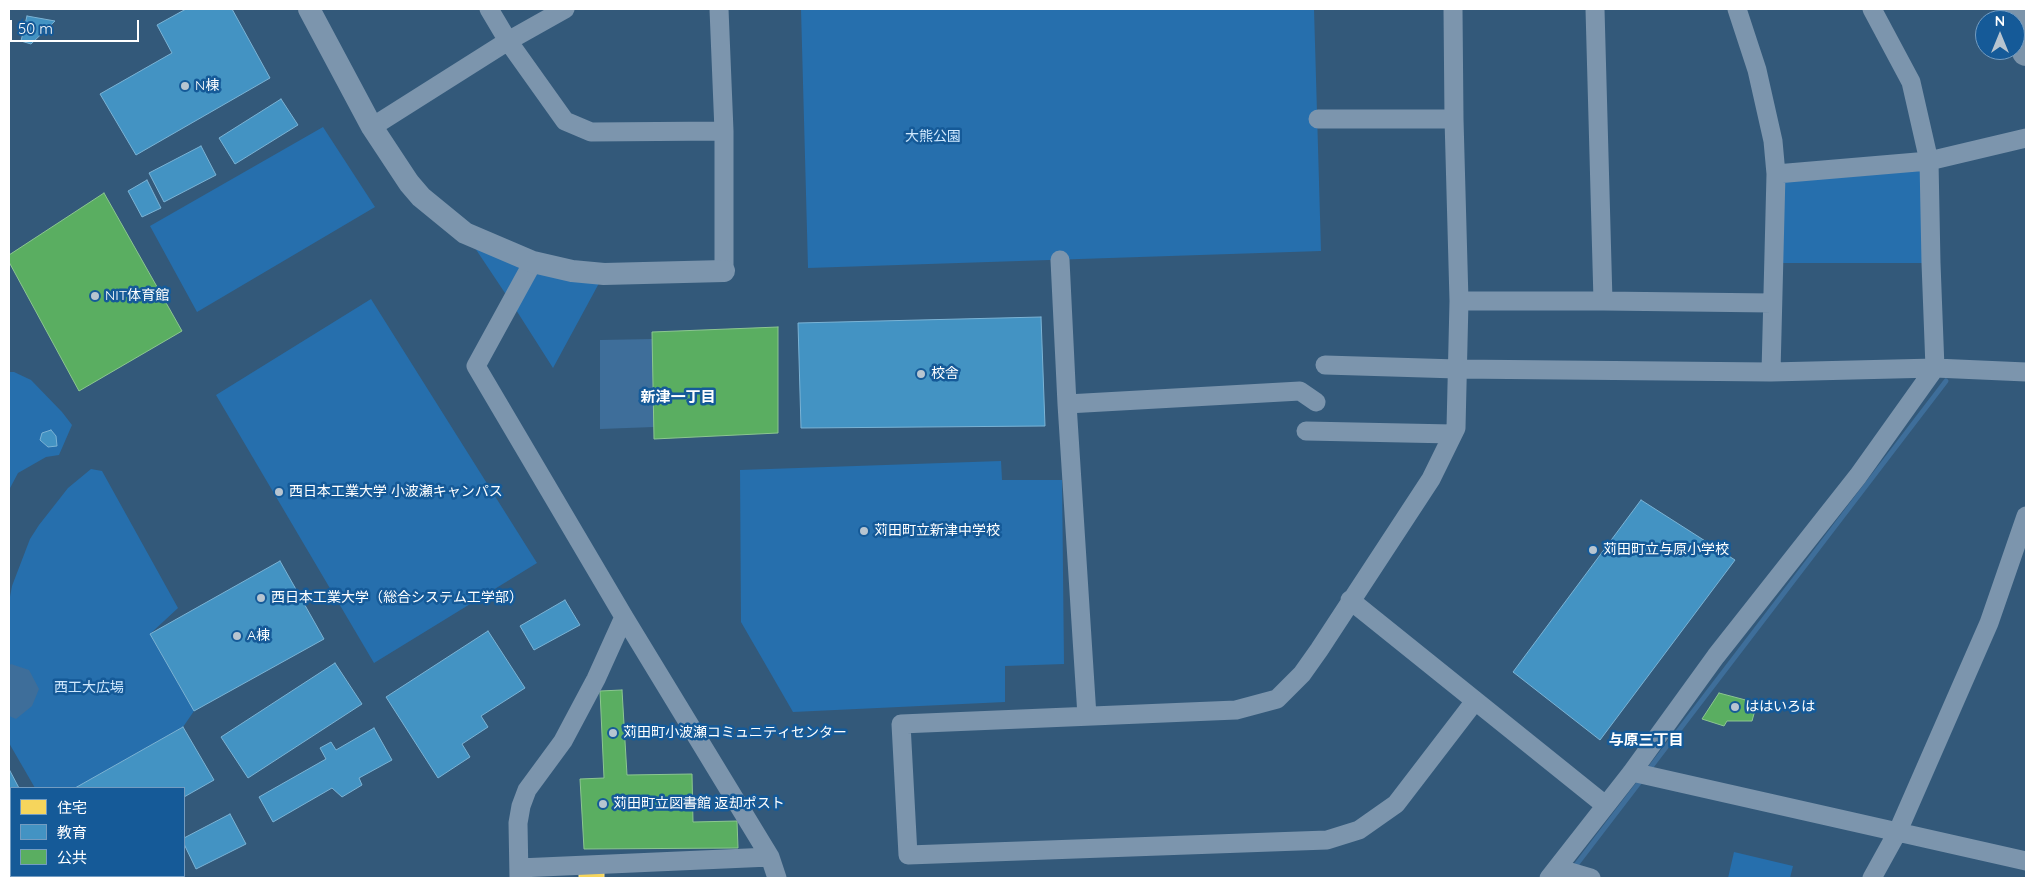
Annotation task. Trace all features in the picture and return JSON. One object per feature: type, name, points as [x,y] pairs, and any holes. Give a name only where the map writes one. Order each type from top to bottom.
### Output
[{"type":"highway","points":[[2015,9],[2026,52]]},
{"type":"street","points":[[309,9],[372,127],[421,197],[465,233],[532,262],[572,271],[604,274],[724,271],[724,132],[719,9]]},
{"type":"street","points":[[489,9],[508,41],[565,121],[591,132],[724,132]]},
{"type":"street","points":[[372,127],[508,41],[566,9]]},
{"type":"street","points":[[1453,9],[1454,119],[1460,301],[1456,428],[1431,479],[1302,674],[1277,699],[1236,710],[901,724],[908,855],[1327,840],[1359,830],[1396,804],[1476,700]]},
{"type":"street","points":[[1595,9],[1603,300]]},
{"type":"street","points":[[1737,9],[1757,70],[1773,141],[1776,174],[1771,372]]},
{"type":"street","points":[[1591,878],[1553,873],[1632,772],[1716,656],[1858,476],[1935,368],[1930,161],[1911,82],[1872,9]]},
{"type":"street","points":[[1318,120],[1454,119]]},
{"type":"street","points":[[1776,174],[1930,161],[2026,138]]},
{"type":"street","points":[[1060,260],[1067,404],[1087,716]]},
{"type":"street","points":[[532,262],[476,366],[624,617],[770,857],[777,878]]},
{"type":"street","points":[[1460,301],[1603,300],[1772,303]]},
{"type":"street","points":[[1325,365],[1457,369],[1771,372],[1935,368],[2026,372]]},
{"type":"street","points":[[1067,404],[1300,391],[1316,402]]},
{"type":"street","points":[[1306,431],[1453,434]]},
{"type":"street","points":[[1872,878],[1898,831],[1989,623],[2026,516]]},
{"type":"street","points":[[1350,600],[1605,805]]},
{"type":"street","points":[[624,617],[596,679],[563,742],[527,790],[521,806],[518,824],[519,873],[770,857]]},
{"type":"street","points":[[1632,772],[2026,861]]},
{"type":"green space","name":"大熊公園","points":[[801,9],[1314,9],[1321,251],[808,268]]},
{"type":"green space","points":[[323,127],[375,207],[197,312],[150,226]]},
{"type":"green space","points":[[1929,161],[1931,263],[1773,263],[1776,174]]},
{"type":"green space","points":[[465,233],[604,274],[553,368],[511,302]]},
{"type":"green space","points":[[371,299],[537,563],[374,663],[216,395]]},
{"type":"green space","points":[[9,372],[14,372],[31,380],[72,425],[59,455],[46,457],[18,473],[9,490]]},
{"type":"green space","points":[[1001,461],[1002,480],[1062,480],[1064,664],[1005,666],[1005,702],[793,712],[741,622],[740,470]]},
{"type":"green space","name":"西工大広場","points":[[91,469],[102,471],[178,608],[150,634],[194,711],[183,727],[77,787],[34,787],[9,743],[9,602],[12,586],[30,539],[68,488]]},
{"type":"green space","points":[[1734,852],[1793,866],[1790,878],[1728,878]]},
{"type":"shaded area","points":[[653,339],[654,427],[600,429],[600,340]]},
{"type":"shaded area","points":[[11,664],[29,670],[39,689],[32,706],[16,719],[9,716],[9,666]]},
{"type":"building: 住宅","points":[[579,873],[604,873],[604,878],[579,878]]},
{"type":"building: 教育","name":"N棟","points":[[186,9],[232,9],[270,78],[136,155],[100,94],[172,53],[157,25]]},
{"type":"building: 教育","points":[[27,16],[55,21],[31,44],[21,41]]},
{"type":"building: 教育","points":[[281,99],[298,125],[235,164],[219,138]]},
{"type":"building: 教育","points":[[201,146],[216,175],[164,202],[149,173]]},
{"type":"building: 教育","points":[[147,180],[161,208],[142,217],[128,191]]},
{"type":"building: 教育","name":"校舎","points":[[1041,317],[1045,426],[801,428],[798,323]]},
{"type":"building: 教育","points":[[51,430],[56,436],[57,446],[48,447],[40,440],[42,433]]},
{"type":"building: 教育","points":[[1641,500],[1735,560],[1600,740],[1513,672]]},
{"type":"building: 教育","name":"A棟","points":[[280,561],[324,639],[194,711],[150,634]]},
{"type":"building: 教育","points":[[565,600],[580,625],[534,650],[520,626]]},
{"type":"building: 教育","points":[[488,631],[525,688],[481,716],[488,727],[462,744],[470,757],[438,778],[386,697]]},
{"type":"building: 教育","points":[[335,663],[362,704],[248,778],[221,737]]},
{"type":"building: 教育","points":[[183,727],[214,780],[185,796],[185,787],[77,787]]},
{"type":"building: 教育","points":[[374,728],[392,760],[359,778],[362,785],[342,797],[332,788],[273,822],[259,797],[326,759],[320,748],[331,742],[336,750]]},
{"type":"building: 教育","points":[[9,769],[18,787],[10,787],[9,854]]},
{"type":"building: 教育","points":[[230,814],[246,844],[196,869],[185,846],[185,837]]},
{"type":"building: 教育","points":[[154,877],[175,877],[173,878]]},
{"type":"building: 公共","name":"NIT体育館","points":[[104,193],[182,331],[79,391],[9,262],[9,255]]},
{"type":"building: 公共","points":[[778,327],[778,433],[654,439],[652,332]]},
{"type":"building: 公共","name":"苅田町小波瀬コミュニティセンター","points":[[622,690],[627,775],[692,774],[693,822],[737,821],[738,848],[584,849],[580,779],[604,778],[600,691]]},
{"type":"building: 公共","points":[[1719,693],[1757,703],[1752,721],[1727,721],[1724,726],[1702,719]]},
{"type":"waterway","points":[[1647,772],[1946,381]]},
{"type":"waterway","points":[[1573,869],[1642,779]]},
{"type":"place","name":"N棟","points":[[185,86]]},
{"type":"place","name":"NIT体育館","points":[[95,296]]},
{"type":"place","name":"校舎","points":[[921,374]]},
{"type":"place","name":"西日本工業大学 小波瀬キャンパス","points":[[279,492]]},
{"type":"place","name":"苅田町立新津中学校","points":[[864,531]]},
{"type":"place","name":"苅田町立与原小学校","points":[[1593,550]]},
{"type":"place","name":"西日本工業大学（総合システム工学部）","points":[[261,598]]},
{"type":"place","name":"A棟","points":[[237,636]]},
{"type":"place","name":"ははいろは","points":[[1735,707]]},
{"type":"place","name":"苅田町小波瀬コミュニティセンター","points":[[613,733]]},
{"type":"place","name":"苅田町立図書館 返却ポスト","points":[[603,804]]},
{"type":"district","name":"新津一丁目","points":[[678,397]]},
{"type":"district","name":"与原三丁目","points":[[1646,740]]}]
